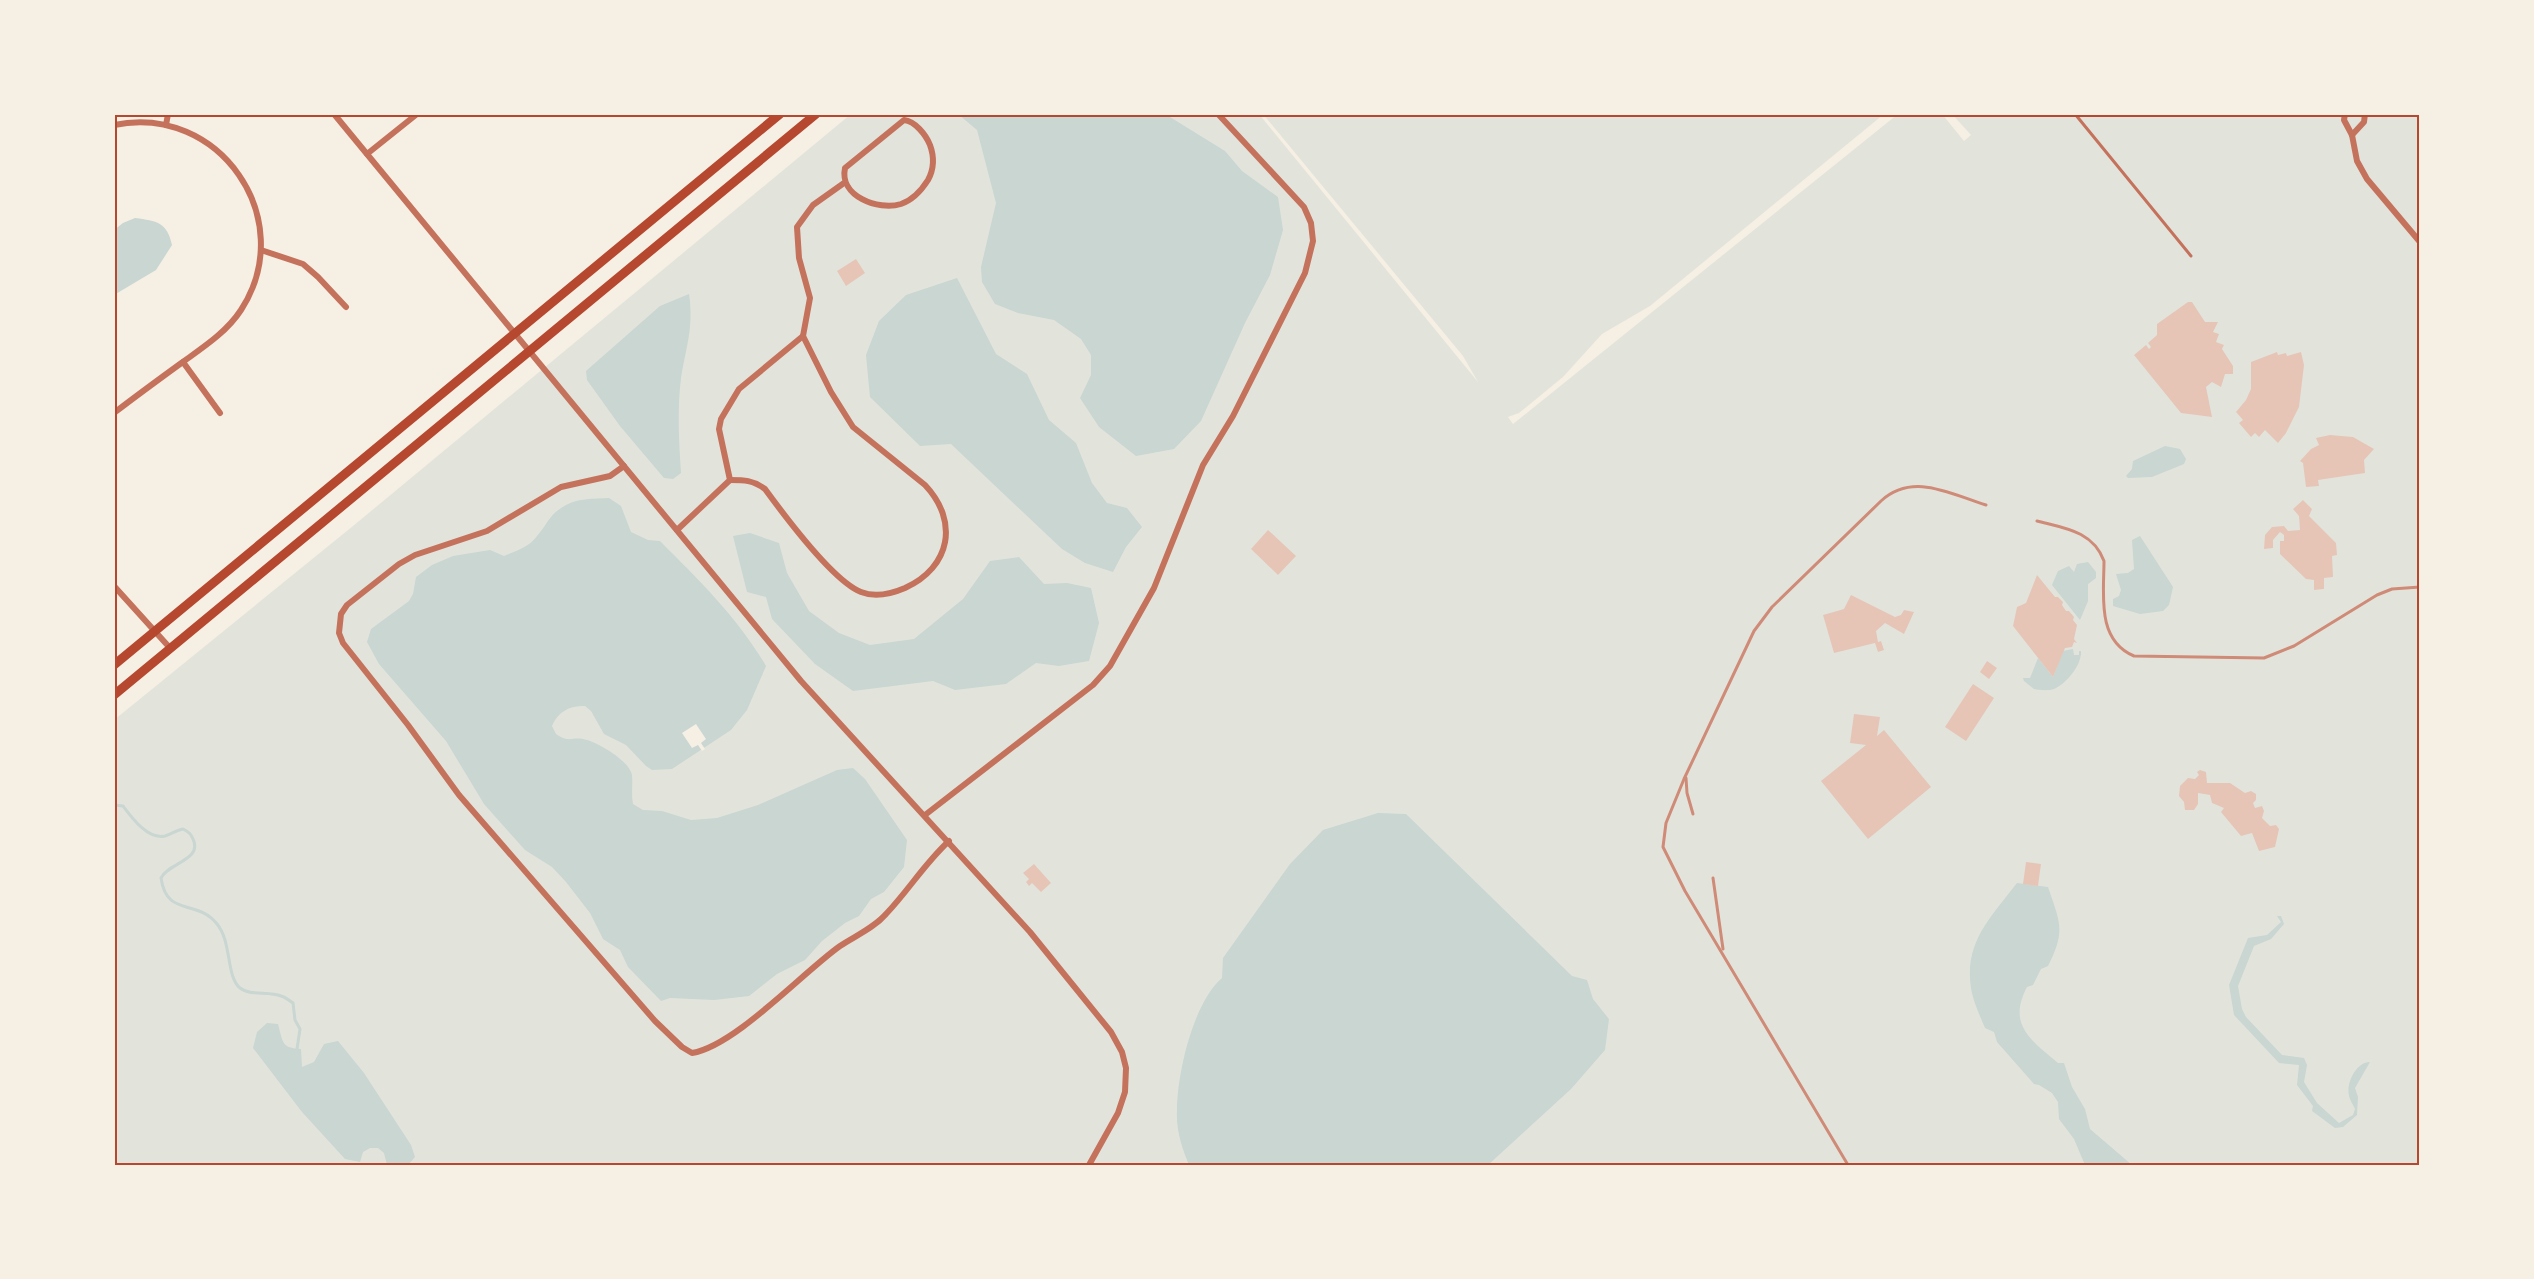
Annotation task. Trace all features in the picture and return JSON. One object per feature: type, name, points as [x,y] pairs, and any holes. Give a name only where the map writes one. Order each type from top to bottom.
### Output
[{"type":"main road","points":[[114,665],[780,114]]},
{"type":"main road","points":[[114,695],[816,114]]},
{"type":"street","points":[[136,122],[137,114]]},
{"type":"street","points":[[166,125],[168,114]]},
{"type":"street","points":[[334,114],[801,681],[1030,932],[1111,1032],[1122,1052],[1126,1080],[1123,1103],[1089,1165]]},
{"type":"street","points":[[367,154],[417,114]]},
{"type":"street","points":[[925,815],[1083,692],[1110,666],[1154,588],[1203,465],[1233,416],[1305,273],[1313,241],[1311,223],[1304,207],[1218,114]]},
{"type":"street","points":[[2345,114],[2344,120],[2352,135],[2357,160],[2367,179],[2420,242]]},
{"type":"street","points":[[2352,135],[2364,122],[2365,114]]},
{"type":"street","points":[[904,120],[910,121],[928,140],[933,152],[931,174],[918,193],[910,200],[889,206],[878,204],[849,190],[844,183],[845,168],[897,123],[904,120]]},
{"type":"street","points":[[114,125],[136,122],[166,125],[200,138],[219,150],[236,168],[248,189],[261,230],[261,250],[255,276],[242,309],[213,340],[114,413]]},
{"type":"street","points":[[730,480],[718,429],[721,419],[739,389],[802,336],[810,298],[799,258],[797,227],[813,205],[844,183]]},
{"type":"street","points":[[261,250],[303,264],[346,307]]},
{"type":"street","points":[[677,530],[730,480],[744,480],[756,483],[765,489],[816,553],[859,592],[874,596],[894,593],[935,567],[943,553],[946,522],[942,507],[925,484],[853,427],[831,392],[802,336]]},
{"type":"street","points":[[183,362],[220,413]]},
{"type":"street","points":[[624,466],[610,476],[561,487],[487,531],[415,555],[399,564],[347,605],[338,624],[344,643],[459,795],[551,902],[656,1021],[682,1047],[692,1053],[706,1051],[726,1038],[840,947],[885,916],[933,856],[949,841]]},
{"type":"street","points":[[114,586],[170,648]]},
{"type":"lane","points":[[2075,114],[2191,256]]},
{"type":"shaded area","points":[[851,114],[1259,114],[1478,382],[1463,356],[1263,114],[1884,114],[1650,306],[1602,334],[1563,377],[1519,413],[1508,417],[1513,424],[1898,114],[1942,114],[1964,141],[1971,135],[1952,114],[2420,114],[2420,1165],[114,1165],[114,720],[353,526]]},
{"type":"shaded area","points":[[958,114],[1165,114],[1225,151],[1242,171],[1278,197],[1283,230],[1270,275],[1245,323],[1201,421],[1174,449],[1136,456],[1099,427],[1080,398],[1091,375],[1091,355],[1081,339],[1054,320],[1018,313],[995,304],[982,282],[981,267],[996,203],[977,130]]},
{"type":"shaded area","points":[[135,218],[160,224],[167,231],[172,245],[156,270],[114,295],[114,230]]},
{"type":"shaded area","points":[[957,278],[996,354],[1027,374],[1049,420],[1076,443],[1092,483],[1107,503],[1127,508],[1142,527],[1126,547],[1113,572],[1085,563],[1062,549],[951,444],[920,446],[870,397],[866,355],[879,321],[906,295]]},
{"type":"shaded area","points":[[689,294],[690,327],[679,402],[681,473],[673,479],[664,478],[620,426],[587,380],[586,371],[660,306]]},
{"type":"shaded area","points":[[2165,446],[2180,449],[2186,459],[2184,464],[2152,477],[2128,478],[2126,476],[2132,469],[2133,461]]},
{"type":"shaded area","points":[[609,498],[621,506],[631,532],[648,540],[660,541],[703,585],[743,632],[766,666],[747,710],[731,730],[672,769],[652,770],[646,766],[626,745],[604,734],[591,711],[585,706],[569,708],[561,713],[552,726],[556,734],[567,739],[589,741],[619,758],[632,775],[633,804],[643,810],[662,811],[691,820],[717,818],[758,805],[837,770],[853,768],[865,779],[907,840],[904,867],[884,892],[871,899],[859,916],[845,923],[822,941],[805,960],[777,974],[749,996],[714,1000],[670,998],[661,1001],[628,967],[620,950],[603,939],[590,913],[566,882],[552,867],[525,850],[484,804],[446,741],[379,664],[367,642],[371,629],[409,601],[413,594],[416,577],[432,565],[453,556],[490,550],[504,556],[534,540],[552,516],[566,505],[581,500]]},
{"type":"shaded area","points":[[750,533],[779,543],[787,573],[809,611],[839,633],[870,645],[914,639],[963,599],[990,561],[1019,557],[1044,584],[1067,583],[1091,588],[1099,623],[1089,661],[1059,666],[1036,663],[1006,684],[955,690],[933,681],[853,691],[815,664],[772,619],[766,597],[747,592],[733,536]]},
{"type":"shaded area","points":[[2140,536],[2173,587],[2169,605],[2163,611],[2140,614],[2113,606],[2113,599],[2119,596],[2121,590],[2116,574],[2128,573],[2134,569],[2132,540]]},
{"type":"shaded area","points":[[2088,562],[2096,572],[2096,578],[2088,584],[2088,601],[2080,620],[2052,585],[2058,571],[2069,566],[2074,572],[2077,564]]},
{"type":"shaded area","points":[[2073,649],[2074,655],[2079,655],[2081,651],[2079,662],[2059,687],[2049,690],[2034,689],[2024,681],[2023,678],[2030,678],[2038,658],[2053,677],[2063,651]]},
{"type":"shaded area","points":[[1378,813],[1406,814],[1572,976],[1587,980],[1593,999],[1609,1019],[1605,1050],[1571,1089],[1488,1165],[1189,1165],[1177,1125],[1180,1078],[1195,1021],[1212,989],[1222,978],[1223,958],[1290,864],[1323,830]]},
{"type":"shaded area","points":[[2017,883],[2048,887],[2056,909],[2059,927],[2057,944],[2048,966],[2041,969],[2033,985],[2027,987],[2021,1000],[2021,1022],[2025,1031],[2039,1047],[2058,1063],[2064,1063],[2072,1087],[2085,1109],[2090,1129],[2132,1165],[2085,1165],[2074,1139],[2059,1119],[2058,1102],[2052,1093],[2034,1084],[1997,1042],[1994,1032],[1985,1028],[1971,988],[1972,957],[1989,919]]},
{"type":"shaded area","points":[[2277,916],[2281,916],[2284,924],[2271,939],[2254,946],[2238,986],[2242,1009],[2246,1017],[2282,1055],[2304,1058],[2307,1065],[2304,1082],[2317,1103],[2339,1123],[2353,1115],[2355,1109],[2348,1091],[2353,1074],[2360,1065],[2370,1062],[2355,1088],[2358,1097],[2357,1115],[2343,1127],[2335,1128],[2312,1111],[2313,1106],[2297,1085],[2299,1065],[2279,1063],[2234,1015],[2229,985],[2248,938],[2267,935],[2281,922]]},
{"type":"shaded area","points":[[267,1023],[278,1024],[282,1040],[286,1045],[301,1049],[302,1067],[314,1062],[324,1044],[338,1041],[364,1073],[411,1145],[415,1157],[408,1165],[387,1165],[384,1153],[378,1148],[370,1148],[363,1152],[360,1162],[345,1159],[302,1112],[253,1048],[257,1032]]},
{"type":"pier","points":[[696,724],[706,739],[701,743],[705,749],[702,751],[698,745],[692,748],[682,733]]},
{"type":"building","points":[[856,259],[865,273],[846,286],[837,271]]},
{"type":"building","points":[[2188,302],[2192,302],[2205,322],[2218,322],[2213,332],[2219,334],[2216,342],[2224,345],[2222,349],[2233,366],[2233,374],[2225,374],[2221,387],[2212,382],[2206,387],[2212,417],[2181,413],[2134,355],[2146,345],[2149,349],[2151,347],[2148,343],[2157,335],[2157,324]]},
{"type":"building","points":[[2277,352],[2278,355],[2286,353],[2287,356],[2301,352],[2304,365],[2299,407],[2286,433],[2278,443],[2265,430],[2259,437],[2255,433],[2251,437],[2239,423],[2243,420],[2236,412],[2246,400],[2251,389],[2251,362]]},
{"type":"building","points":[[2330,435],[2353,437],[2374,449],[2364,460],[2365,473],[2318,480],[2319,486],[2306,487],[2303,463],[2300,461],[2311,449],[2319,445],[2316,438]]},
{"type":"building","points":[[2303,500],[2312,509],[2309,516],[2336,543],[2337,555],[2332,556],[2333,577],[2324,578],[2324,589],[2314,590],[2314,580],[2306,579],[2280,554],[2280,541],[2284,541],[2284,535],[2280,532],[2273,540],[2273,548],[2264,549],[2265,535],[2272,527],[2284,526],[2288,531],[2300,530],[2299,516],[2293,509]]},
{"type":"building","points":[[1268,530],[1296,556],[1278,575],[1251,549]]},
{"type":"building","points":[[2037,575],[2055,597],[2063,602],[2062,605],[2074,617],[2073,620],[2077,625],[2074,639],[2077,643],[2074,642],[2072,647],[2065,648],[2053,677],[2013,626],[2017,607],[2026,603]]},
{"type":"building","points":[[1851,595],[1895,617],[1901,615],[1904,610],[1914,612],[1904,634],[1885,623],[1876,631],[1878,642],[1881,641],[1884,650],[1878,652],[1875,643],[1834,653],[1823,615],[1844,609]]},
{"type":"building","points":[[1987,661],[1997,668],[1989,679],[1980,672]]},
{"type":"building","points":[[1973,684],[1994,698],[1966,741],[1945,727]]},
{"type":"building","points":[[1854,714],[1880,717],[1877,736],[1884,730],[1931,787],[1868,839],[1821,781],[1866,745],[1850,743]]},
{"type":"building","points":[[2200,770],[2206,772],[2207,783],[2230,783],[2245,793],[2251,791],[2256,794],[2256,800],[2253,803],[2255,808],[2262,806],[2264,811],[2262,818],[2270,826],[2276,825],[2279,829],[2275,847],[2259,851],[2252,833],[2241,836],[2221,812],[2224,808],[2212,803],[2210,795],[2198,793],[2198,804],[2194,810],[2185,810],[2184,802],[2179,796],[2180,786],[2188,778],[2195,779]]},
{"type":"building","points":[[2026,862],[2041,864],[2038,886],[2023,884]]},
{"type":"building","points":[[1034,864],[1051,883],[1041,892],[1032,883],[1029,886],[1026,882],[1029,879],[1023,873]]},
{"type":"waterway","points":[[114,805],[123,806],[141,827],[153,835],[165,836],[183,829],[191,834],[195,846],[193,852],[161,878],[164,890],[176,903],[200,911],[217,924],[225,940],[233,976],[240,988],[249,992],[284,997],[293,1003],[295,1020],[300,1029],[297,1049]]},
{"type":"railway","points":[[1848,1165],[1685,891],[1663,847],[1666,823],[1684,779],[1754,631],[1772,607],[1893,492],[1906,488],[1932,488],[1986,505]]},
{"type":"railway","points":[[2037,521],[2076,532],[2093,543],[2099,551],[2104,561],[2103,601],[2108,628],[2113,639],[2122,649],[2134,656],[2264,658],[2294,646],[2377,595],[2392,589],[2420,587]]},
{"type":"railway","points":[[1686,778],[1687,793],[1693,814]]},
{"type":"railway","points":[[1713,878],[1723,949]]}]
